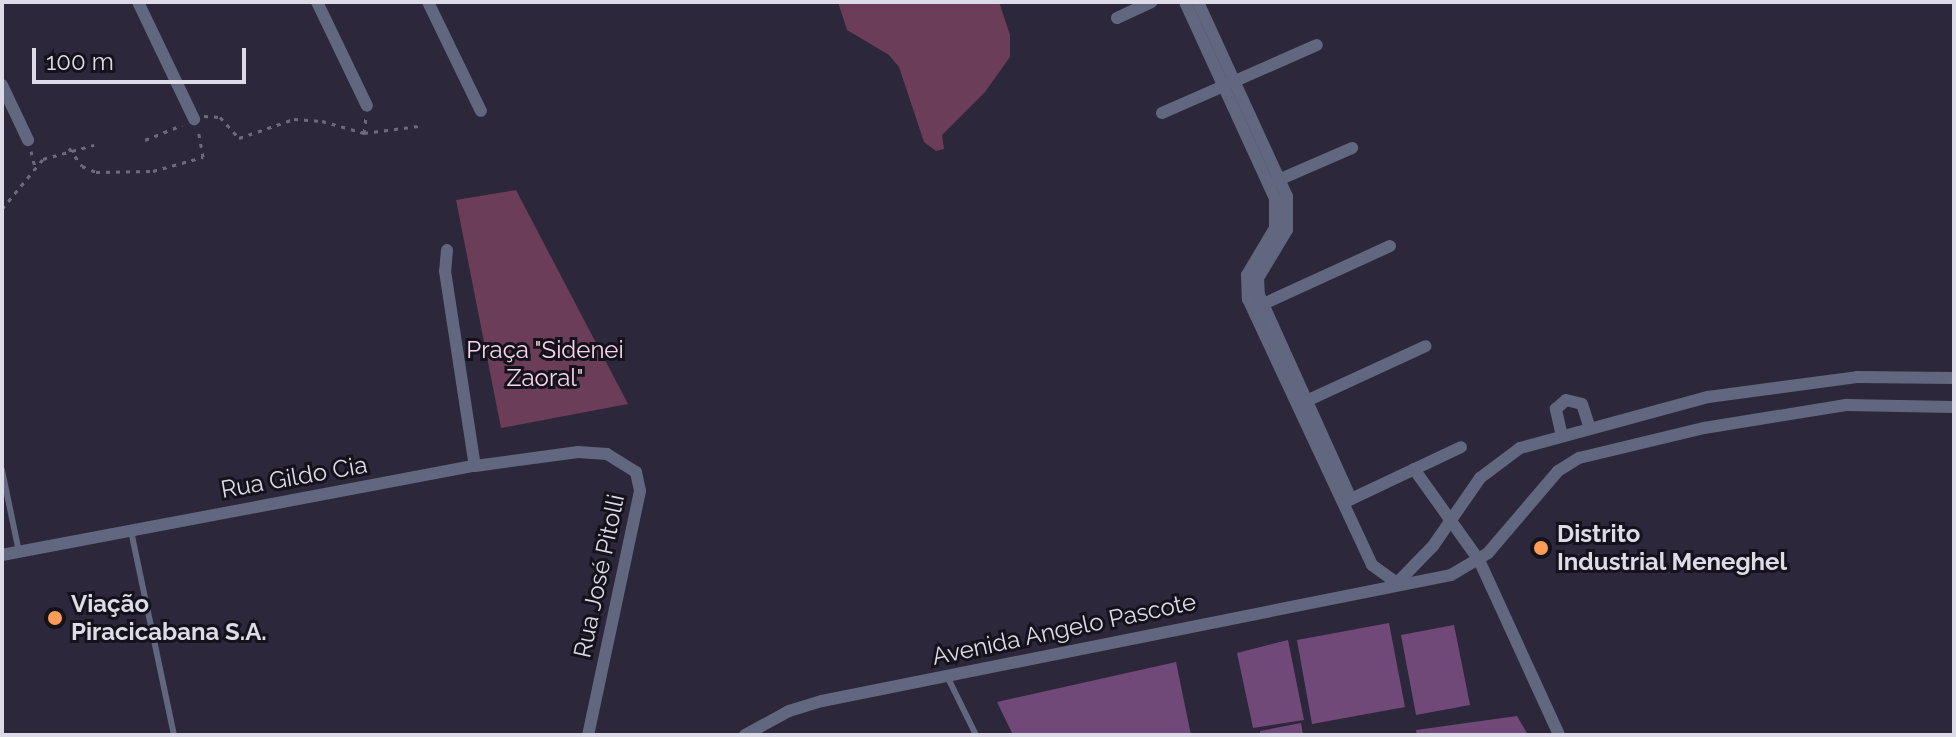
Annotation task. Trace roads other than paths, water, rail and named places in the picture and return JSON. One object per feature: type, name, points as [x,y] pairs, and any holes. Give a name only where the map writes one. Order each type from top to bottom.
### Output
[{"type":"street","points":[[138,2],[194,119]]},
{"type":"street","points":[[317,2],[367,106]]},
{"type":"street","points":[[428,2],[481,111]]},
{"type":"street","points":[[1117,18],[1152,2]]},
{"type":"street","points":[[1185,2],[1229,84],[1275,182],[1277,218],[1269,245],[1247,275],[1258,306],[1372,565],[1397,583],[1496,463],[1520,448],[1708,397],[1832,380],[1954,378]]},
{"type":"street","points":[[1198,2],[1229,84]]},
{"type":"street","points":[[1162,113],[1317,45]]},
{"type":"street","points":[[2,86],[28,140]]},
{"type":"street","points":[[1275,182],[1352,148]]},
{"type":"street","points":[[1258,306],[1390,246]]},
{"type":"street","points":[[447,250],[445,271],[475,466]]},
{"type":"street","points":[[1302,404],[1426,346]]},
{"type":"street","points":[[1867,378],[1867,405]]},
{"type":"street","points":[[1832,380],[1840,393],[1838,407]]},
{"type":"street","points":[[1562,436],[1556,409],[1566,400],[1582,404],[1590,428]]},
{"type":"street","points":[[1479,560],[1573,460],[1704,428],[1838,407],[1954,407]]},
{"type":"street","points":[[1346,501],[1461,447]]},
{"type":"street","name":"Rua Gildo Cia","points":[[2,555],[475,466],[595,451]]},
{"type":"street","name":"Rua José Pitolli","points":[[588,735],[640,491],[636,472],[629,465],[595,451]]},
{"type":"street","points":[[1414,469],[1479,560],[1559,735]]},
{"type":"street","name":"Avenida Angelo Pascote","points":[[745,735],[789,711],[1397,583],[1409,586],[1451,575],[1479,560]]},
{"type":"lane","points":[[2,470],[19,552]]},
{"type":"lane","points":[[131,530],[174,735]]},
{"type":"lane","points":[[947,676],[976,735]]},
{"type":"place","name":"Distrito Industrial Meneghel","points":[[1541,548]]},
{"type":"place","name":"Viação Piracicabana S.A.","points":[[55,618]]},
{"type":"park label","name":"Praça \"Sidenei Zaoral\"","points":[[545,364]]}]
